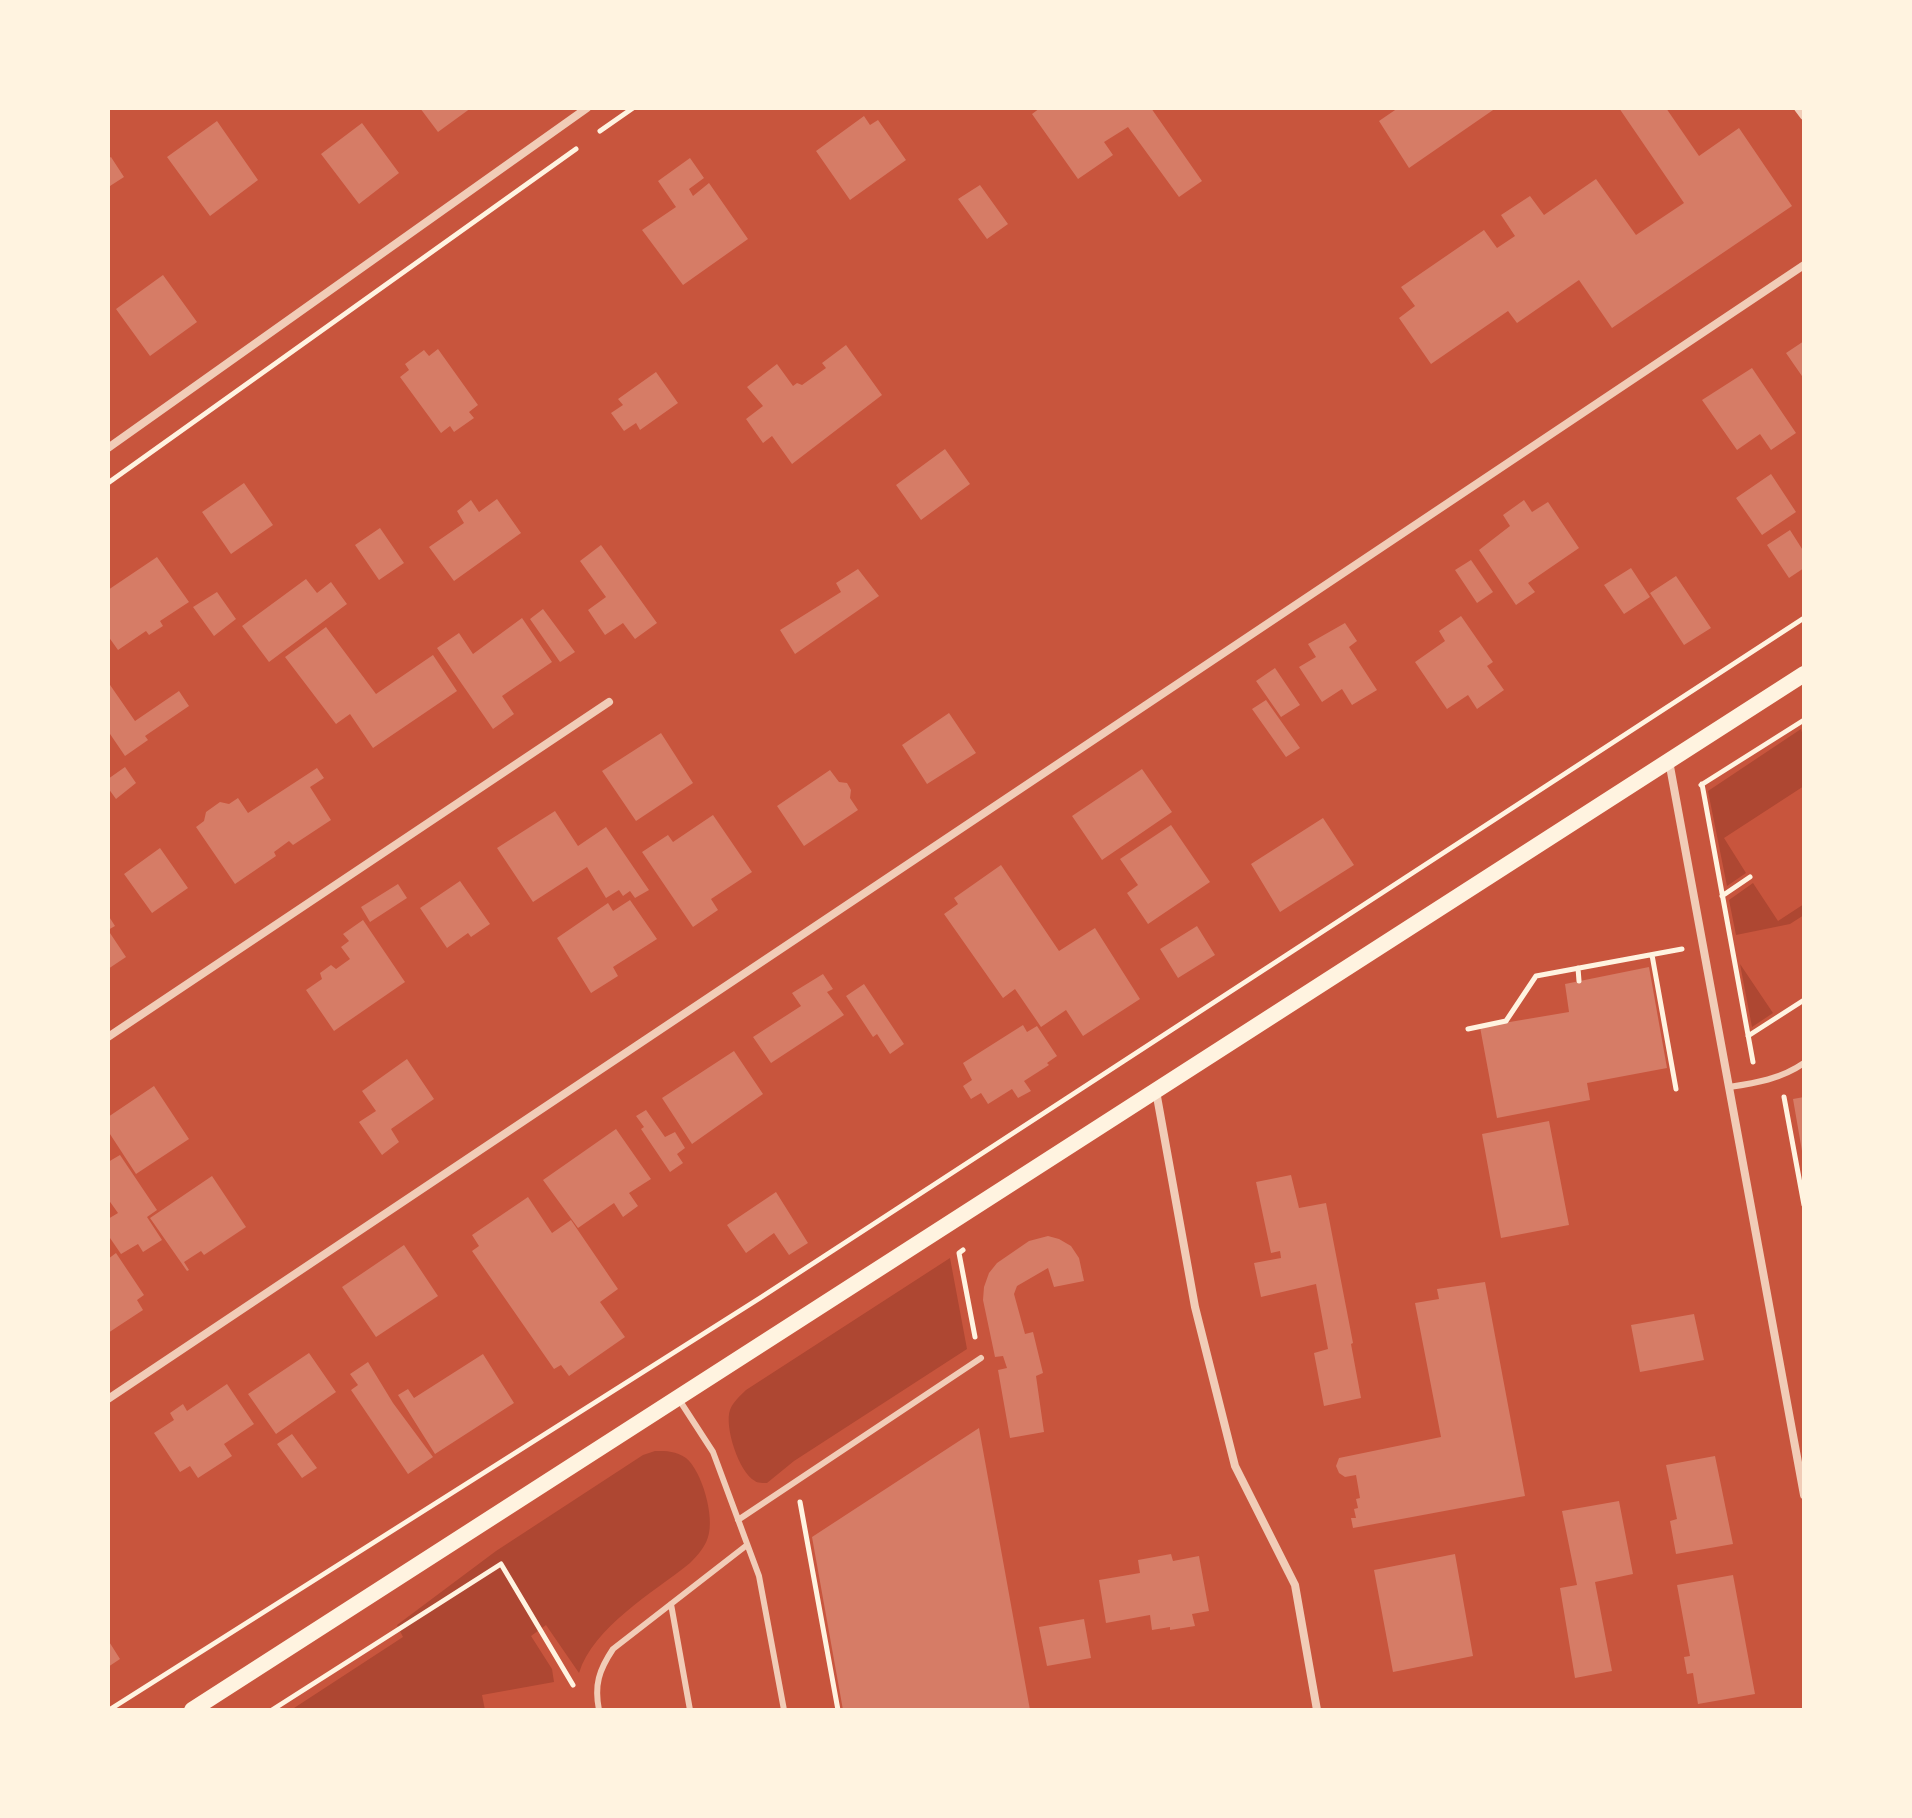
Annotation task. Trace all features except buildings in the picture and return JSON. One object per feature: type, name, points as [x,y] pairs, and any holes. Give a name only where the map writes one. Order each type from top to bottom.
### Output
[{"type":"main road","points":[[192,1710],[1804,674]]},
{"type":"street","points":[[108,448],[587,108]]},
{"type":"street","points":[[1798,108],[1804,116]]},
{"type":"street","points":[[108,1399],[1804,265]]},
{"type":"street","points":[[108,1037],[609,702]]},
{"type":"street","points":[[1669,761],[1804,1495]]},
{"type":"street","points":[[1156,1091],[1195,1307],[1231,1452],[1235,1466],[1295,1585],[1317,1710]]},
{"type":"lane","points":[[1729,1087],[1781,1076],[1804,1063]]},
{"type":"lane","points":[[738,1520],[980,1358]]},
{"type":"lane","points":[[678,1398],[713,1452],[759,1576],[784,1710]]},
{"type":"lane","points":[[599,1710],[595,1692],[599,1669],[613,1649],[747,1545]]},
{"type":"lane","points":[[671,1604],[690,1710]]},
{"type":"path","points":[[595,135],[633,108]]},
{"type":"path","points":[[108,483],[583,144]]},
{"type":"path","points":[[109,1710],[760,1298],[1804,618]]},
{"type":"path","points":[[1676,800],[1804,720]]},
{"type":"path","points":[[1702,784],[1757,1082]]},
{"type":"path","points":[[1722,896],[1750,877]]},
{"type":"path","points":[[1468,1029],[1506,1021],[1536,976],[1703,945]]},
{"type":"path","points":[[1652,955],[1676,1089]]},
{"type":"path","points":[[1578,968],[1579,981]]},
{"type":"path","points":[[1748,1036],[1804,1000]]},
{"type":"path","points":[[1781,1076],[1804,1205]]},
{"type":"path","points":[[972,1244],[959,1253],[980,1358]]},
{"type":"path","points":[[796,1482],[838,1710]]},
{"type":"path","points":[[272,1710],[501,1564],[572,1680],[574,1695]]},
{"type":"shaded area","points":[[1801,729],[1804,740],[1804,786],[1724,838],[1746,873],[1727,886],[1708,791]]},
{"type":"shaded area","points":[[1753,883],[1778,921],[1804,904],[1804,915],[1790,924],[1736,935],[1729,900]]},
{"type":"shaded area","points":[[1740,964],[1773,1013],[1752,1027]]},
{"type":"shaded area","points":[[950,1258],[967,1349],[794,1461],[767,1483],[756,1482],[749,1476],[738,1459],[729,1427],[730,1410],[737,1399],[746,1390]]},
{"type":"shaded area","points":[[655,1451],[679,1454],[692,1464],[702,1483],[708,1507],[708,1537],[690,1563],[611,1625],[597,1640],[579,1673],[546,1625],[531,1636],[552,1669],[554,1682],[482,1695],[485,1710],[291,1710],[403,1637],[397,1625],[496,1551],[643,1455]]}]
